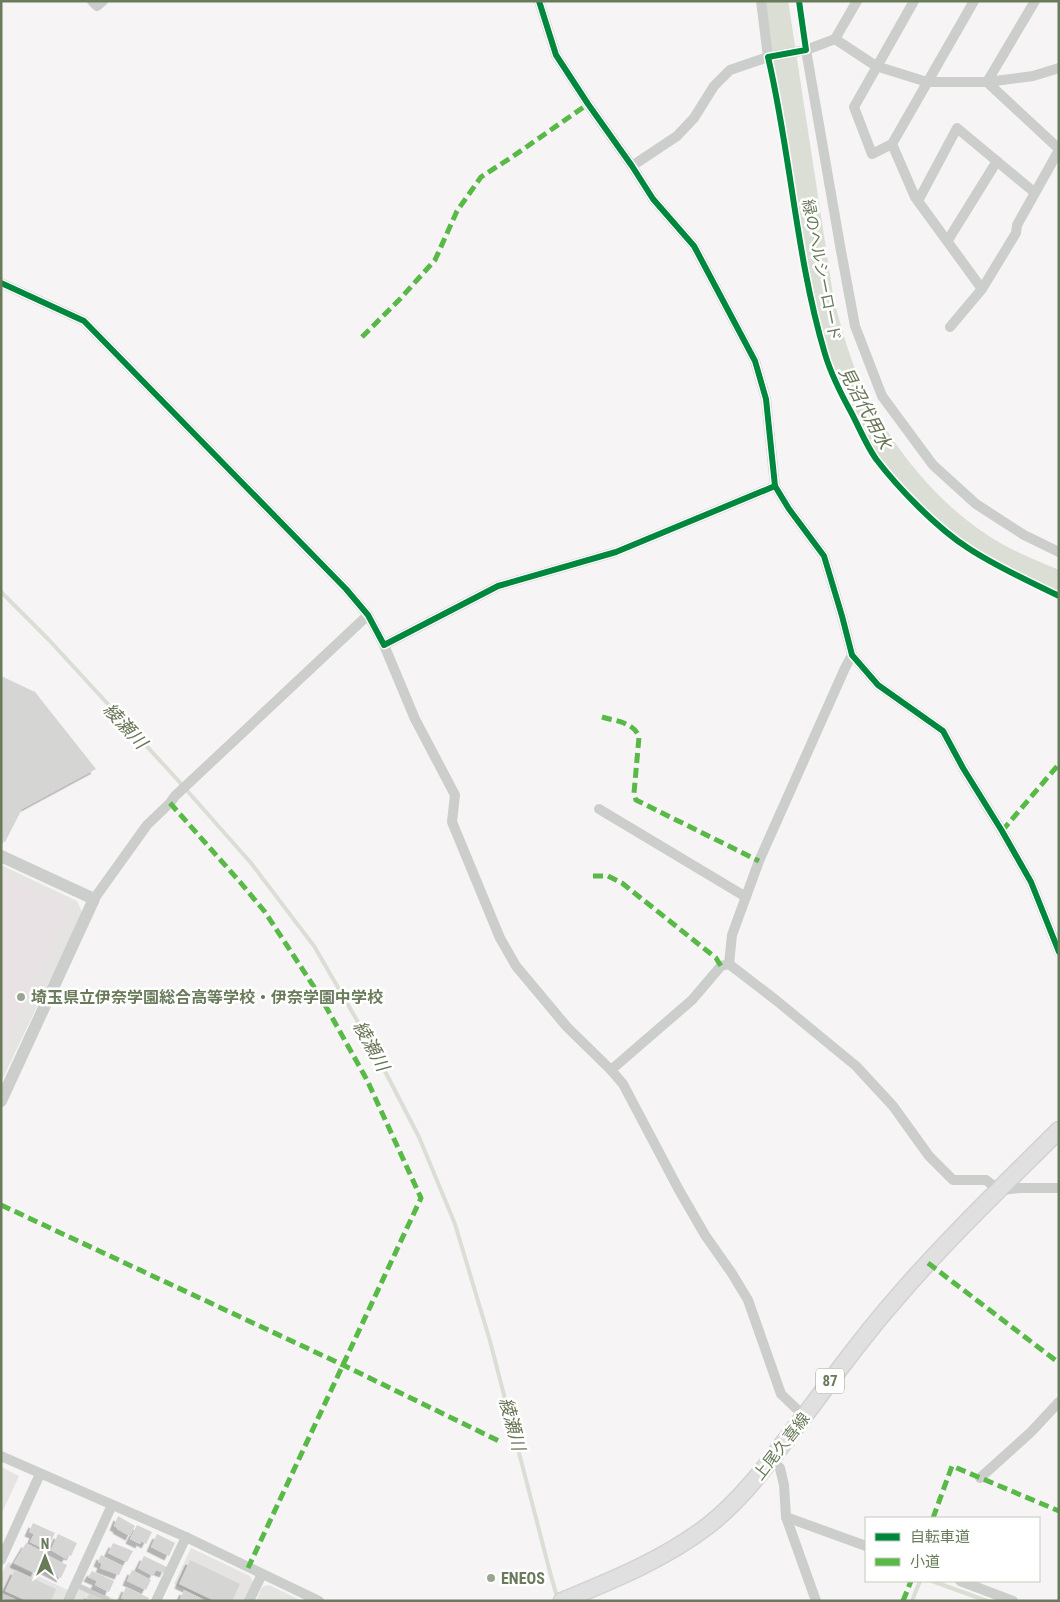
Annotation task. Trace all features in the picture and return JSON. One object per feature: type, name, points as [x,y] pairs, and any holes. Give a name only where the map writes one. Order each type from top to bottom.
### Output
[{"type":"main road","name":"上尾久喜線","points":[[569,1598],[642,1566],[689,1539],[710,1524],[731,1505],[771,1460],[841,1366],[894,1300],[1059,1130]]},
{"type":"street","points":[[92,1],[97,6],[103,1]]},
{"type":"street","points":[[539,1],[556,55],[653,199],[694,246],[756,361],[766,399],[775,486],[789,509],[824,556],[852,655],[878,685],[944,731],[963,768],[1031,882],[1059,952]]},
{"type":"street","points":[[761,1],[771,56]]},
{"type":"street","points":[[632,166],[677,136],[694,118],[714,86],[730,70],[771,56],[806,50],[835,39],[857,1]]},
{"type":"street","points":[[914,1],[854,107],[872,154],[892,144],[974,1]]},
{"type":"street","points":[[987,82],[1035,1]]},
{"type":"street","points":[[835,39],[876,66],[927,82],[987,82],[1033,76],[1059,68]]},
{"type":"street","points":[[806,50],[856,326],[882,396],[932,465],[976,504],[1024,535],[1059,552]]},
{"type":"street","points":[[950,326],[982,289],[1016,234],[1017,224],[1059,150],[987,82]]},
{"type":"street","points":[[918,201],[957,128],[1034,192]]},
{"type":"street","points":[[892,144],[918,201],[982,289]]},
{"type":"street","points":[[948,240],[997,161]]},
{"type":"street","points":[[1,283],[84,321],[346,589],[368,614],[384,645],[415,719],[455,795],[452,822],[500,938],[516,966],[567,1027],[623,1084],[679,1190],[748,1300],[781,1394],[804,1416]]},
{"type":"street","points":[[384,645],[498,586],[616,552],[775,486]]},
{"type":"street","points":[[1,1101],[94,899],[147,825],[175,796],[368,614]]},
{"type":"street","points":[[729,964],[732,935],[759,861],[844,668],[852,655]]},
{"type":"street","points":[[598,809],[746,897]]},
{"type":"street","points":[[1,856],[94,899]]},
{"type":"street","points":[[611,1070],[692,1000],[721,966],[729,964]]},
{"type":"street","points":[[729,964],[856,1066],[894,1106],[929,1156],[953,1180],[986,1180],[1000,1190],[1059,1188]]},
{"type":"street","points":[[980,1478],[1031,1432],[1059,1402]]},
{"type":"street","points":[[1,1456],[186,1537],[318,1601]]},
{"type":"street","points":[[771,1460],[780,1468],[784,1485],[786,1517],[816,1601]]},
{"type":"street","points":[[1,1560],[40,1474]]},
{"type":"street","points":[[68,1601],[112,1505]]},
{"type":"street","points":[[786,1517],[865,1546]]},
{"type":"street","points":[[156,1601],[186,1537]]},
{"type":"street","points":[[250,1601],[262,1574]]},
{"type":"street","points":[[963,1582],[1013,1601]]},
{"type":"lane","points":[[75,1584],[107,1599]]},
{"type":"lane","points":[[1,1595],[14,1601]]},
{"type":"shaded area","name":"埼玉県立伊奈学園総合高等学校・伊奈学園中学校","points":[[1,865],[77,901],[82,912],[1,1082]]},
{"type":"shaded area","name":"埼玉県立伊奈学園総合高等学校・伊奈学園中学校","points":[[1,873],[61,901],[67,914],[1,1053]]},
{"type":"shaded area","points":[[1,1467],[19,1476],[1,1515]]},
{"type":"shaded area","points":[[191,1548],[250,1576],[253,1582],[244,1601],[208,1601],[174,1584]]},
{"type":"shaded area","points":[[8,1562],[68,1590],[62,1601],[7,1601],[1,1598],[1,1575]]},
{"type":"shaded area","points":[[82,1584],[114,1599],[113,1601],[74,1601]]},
{"type":"shaded area","points":[[269,1585],[302,1601],[256,1601],[262,1587]]},
{"type":"building","points":[[1,676],[35,692],[96,769],[22,809],[5,842],[1,840]]},
{"type":"building","points":[[118,1516],[135,1526],[130,1536],[114,1526]]},
{"type":"building","points":[[33,1523],[55,1533],[46,1550],[30,1542],[34,1534],[29,1532]]},
{"type":"building","points":[[137,1525],[152,1532],[146,1544],[141,1541],[140,1544],[130,1539]]},
{"type":"building","points":[[58,1534],[77,1543],[71,1556],[68,1555],[66,1559],[51,1550]]},
{"type":"building","points":[[157,1534],[175,1543],[169,1556],[151,1547]]},
{"type":"building","points":[[26,1543],[45,1553],[35,1573],[14,1563]]},
{"type":"building","points":[[113,1543],[133,1551],[127,1562],[108,1553]]},
{"type":"building","points":[[101,1555],[123,1566],[119,1575],[100,1568],[102,1564],[98,1562]]},
{"type":"building","points":[[48,1556],[67,1565],[61,1578],[42,1568]]},
{"type":"building","points":[[144,1556],[167,1567],[164,1573],[156,1570],[153,1576],[138,1568]]},
{"type":"building","points":[[190,1560],[240,1584],[232,1601],[215,1601],[179,1584]]},
{"type":"building","points":[[15,1570],[56,1589],[51,1601],[27,1601],[5,1591]]},
{"type":"building","points":[[132,1570],[151,1580],[146,1590],[127,1581]]},
{"type":"building","points":[[92,1571],[114,1581],[109,1592],[95,1585],[97,1581],[88,1577]]},
{"type":"building","points":[[126,1587],[149,1598],[147,1601],[127,1601],[121,1598]]},
{"type":"building","points":[[184,1590],[206,1601],[179,1601]]},
{"type":"building","points":[[89,1594],[104,1601],[86,1601]]},
{"type":"waterway","name":"見沼代用水","points":[[776,1],[822,302],[839,362],[847,381],[874,432],[890,457],[928,502],[950,522],[997,555],[1059,583]]},
{"type":"waterway","name":"綾瀬川","points":[[1,592],[49,640],[251,863],[314,946],[373,1048],[419,1137],[455,1224],[490,1341],[558,1600]]},
{"type":"waterway","points":[[912,1601],[920,1582]]},
{"type":"waterway","points":[[935,1582],[987,1601]]},
{"type":"marked path","points":[[362,337],[435,260],[457,211],[481,177],[588,104]]},
{"type":"marked path","points":[[602,717],[629,725],[637,732],[639,737],[634,793],[636,800],[759,861]]},
{"type":"marked path","points":[[1002,831],[1059,764]]},
{"type":"marked path","points":[[170,803],[265,912],[320,996],[367,1080],[421,1198],[248,1568]]},
{"type":"marked path","points":[[593,876],[608,876],[622,883],[716,958],[721,966]]},
{"type":"marked path","points":[[1,1205],[343,1365],[499,1441]]},
{"type":"marked path","points":[[928,1263],[1059,1363]]},
{"type":"marked path","points":[[933,1517],[952,1466],[1059,1511]]},
{"type":"marked path","points":[[903,1601],[911,1582]]},
{"type":"cycle path","points":[[539,1],[556,55],[653,199],[694,246],[755,361],[766,399],[775,486],[789,509],[824,556],[852,655],[878,685],[943,731],[1031,882],[1059,952]]},
{"type":"cycle path","name":"緑のヘルシーロード","points":[[799,1],[806,50],[768,57],[783,131],[807,280],[825,354],[833,376],[872,454],[885,471],[919,507],[956,540],[979,555],[1001,568],[1059,596]]},
{"type":"cycle path","points":[[1,283],[84,321],[346,589],[368,615],[384,645],[498,586],[616,552],[775,486]]},
{"type":"place","name":"埼玉県立伊奈学園総合高等学校・伊奈学園中学校","points":[[21,997]]},
{"type":"place","name":"ENEOS","points":[[491,1578]]}]
